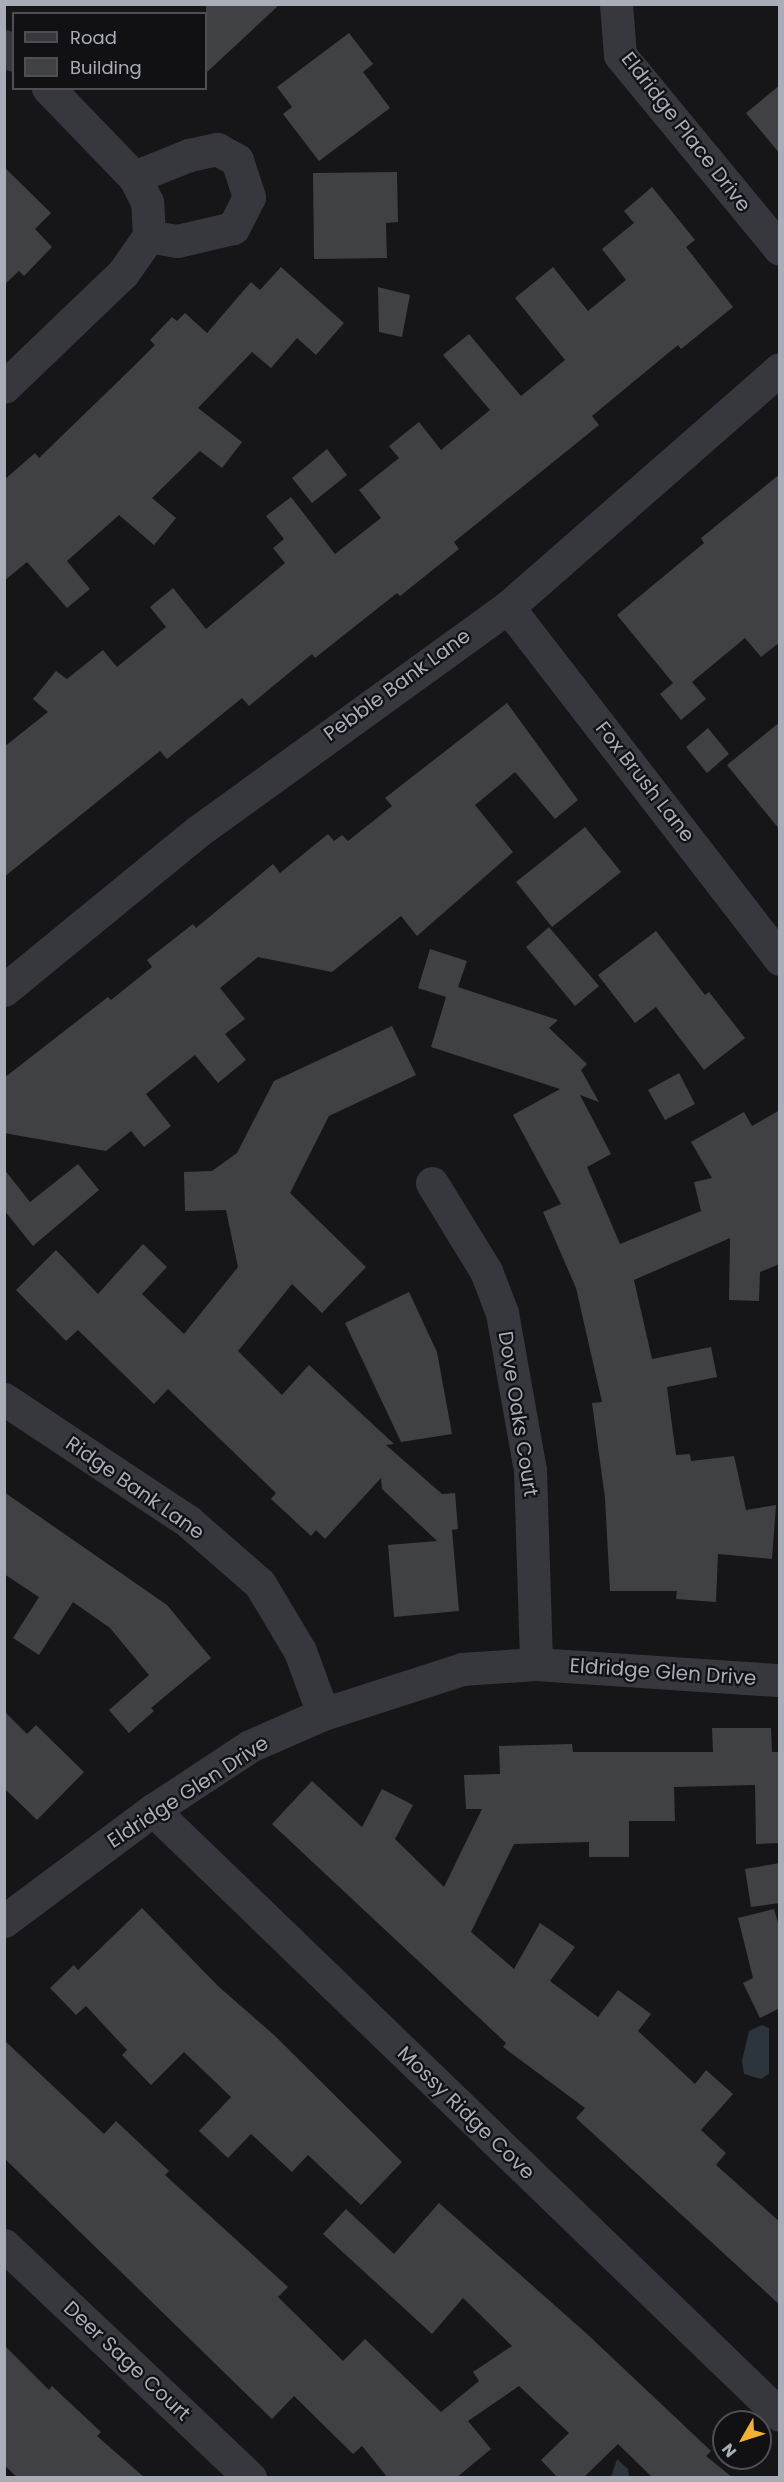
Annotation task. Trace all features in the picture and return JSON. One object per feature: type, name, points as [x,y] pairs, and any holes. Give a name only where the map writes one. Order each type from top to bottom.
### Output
[{"type":"street","name":"Eldridge Place Drive","points":[[616,4],[620,55],[780,249]]},
{"type":"street","points":[[4,387],[123,273],[149,236],[141,190],[50,90]]},
{"type":"street","points":[[141,190],[189,155],[217,149],[237,160],[249,197],[233,228],[177,241],[149,236]]},
{"type":"street","name":"Pebble Bank Lane","points":[[4,990],[197,832],[508,607],[780,369]]},
{"type":"street","name":"Fox Brush Lane","points":[[508,607],[769,921],[780,959]]},
{"type":"street","name":"Dove Oaks Court","points":[[432,1183],[486,1271],[502,1313],[530,1470],[536,1664]]},
{"type":"street","name":"Ridge Bank Lane","points":[[4,1398],[189,1522],[260,1584],[300,1651],[323,1714]]},
{"type":"street","name":"Eldridge Glen Drive","points":[[4,1921],[153,1810],[250,1746],[323,1714],[462,1669],[536,1664],[780,1680]]},
{"type":"street","name":"Mossy Ridge Cove","points":[[153,1810],[780,2415]]},
{"type":"street","name":"Deer Sage Court","points":[[4,2244],[250,2478]]},
{"type":"shaded area","points":[[762,2025],[769,2028],[769,2074],[761,2079],[744,2074],[742,2061],[749,2031]]},
{"type":"shaded area","points":[[617,2459],[628,2469],[629,2477],[611,2477]]},
{"type":"building","points":[[206,4],[280,4],[207,72]]},
{"type":"building","points":[[349,33],[373,64],[363,72],[390,108],[319,161],[283,114],[292,107],[277,87]]},
{"type":"building","points":[[780,85],[780,154],[746,113]]},
{"type":"building","points":[[4,167],[51,213],[35,229],[52,247],[24,276],[19,271],[4,285]]},
{"type":"building","points":[[397,172],[398,222],[386,223],[387,258],[314,259],[313,173]]},
{"type":"building","points":[[652,187],[695,240],[686,247],[733,307],[681,349],[678,345],[592,416],[599,425],[454,542],[459,549],[400,596],[397,593],[315,658],[312,654],[249,706],[242,698],[167,759],[160,751],[4,877],[4,747],[48,712],[33,699],[56,671],[67,679],[103,650],[117,667],[166,627],[150,607],[173,588],[206,629],[285,563],[273,548],[284,539],[266,516],[291,497],[335,554],[381,518],[359,490],[399,458],[389,446],[419,422],[441,450],[490,410],[443,355],[469,334],[521,396],[565,360],[515,298],[553,267],[588,311],[626,280],[602,249],[634,223],[624,211]]},
{"type":"building","points":[[281,267],[344,323],[316,355],[297,338],[271,368],[252,352],[198,408],[242,442],[222,468],[200,451],[152,498],[176,518],[154,545],[119,515],[67,561],[90,589],[67,608],[27,562],[4,581],[4,480],[35,453],[39,458],[134,366],[155,345],[150,340],[172,317],[177,321],[185,313],[207,333],[251,282],[260,290]]},
{"type":"building","points":[[378,287],[410,295],[402,337],[379,332]]},
{"type":"building","points":[[327,449],[347,475],[312,503],[292,478]]},
{"type":"building","points":[[780,474],[780,642],[761,657],[745,638],[692,682],[706,699],[681,720],[660,694],[673,683],[617,615],[704,543],[701,538]]},
{"type":"building","points":[[507,703],[578,800],[555,819],[515,772],[475,805],[513,852],[417,936],[401,916],[332,972],[258,957],[220,988],[245,1019],[225,1034],[246,1060],[218,1083],[195,1055],[146,1094],[171,1126],[144,1147],[131,1131],[106,1151],[4,1133],[4,1078],[108,997],[111,1000],[152,967],[147,960],[193,924],[196,928],[273,864],[280,873],[328,834],[334,841],[342,835],[348,841],[392,806],[385,798]]},
{"type":"building","points":[[780,722],[780,830],[727,765]]},
{"type":"building","points":[[708,728],[729,754],[707,773],[686,747]]},
{"type":"building","points":[[585,827],[621,872],[552,927],[516,882]]},
{"type":"building","points":[[549,927],[599,986],[575,1006],[526,947]]},
{"type":"building","points":[[656,931],[705,995],[709,992],[745,1038],[704,1070],[656,1007],[635,1023],[598,975]]},
{"type":"building","points":[[430,949],[467,961],[458,987],[558,1020],[549,1028],[587,1064],[581,1070],[599,1102],[580,1095],[611,1154],[587,1167],[620,1244],[701,1211],[694,1182],[712,1178],[691,1142],[744,1112],[752,1126],[780,1110],[780,1264],[760,1272],[759,1301],[729,1300],[730,1238],[634,1280],[652,1359],[711,1347],[717,1377],[667,1387],[676,1455],[690,1454],[691,1461],[734,1456],[746,1510],[776,1505],[772,1559],[718,1554],[716,1602],[676,1599],[677,1591],[610,1591],[605,1498],[592,1403],[602,1402],[576,1288],[543,1212],[561,1204],[513,1115],[560,1089],[431,1047],[446,997],[418,988]]},
{"type":"building","points":[[392,1026],[416,1075],[329,1116],[290,1193],[366,1267],[322,1313],[292,1284],[238,1351],[282,1395],[309,1365],[394,1444],[386,1445],[442,1494],[455,1493],[458,1529],[452,1530],[459,1611],[394,1617],[388,1545],[437,1541],[382,1489],[381,1478],[325,1539],[316,1530],[311,1536],[271,1499],[276,1493],[168,1389],[154,1404],[78,1330],[66,1341],[16,1290],[56,1250],[98,1294],[143,1244],[167,1267],[142,1294],[184,1334],[238,1267],[226,1210],[185,1211],[184,1172],[212,1171],[237,1153],[274,1081]]},
{"type":"building","points":[[679,1073],[695,1104],[665,1120],[648,1090]]},
{"type":"building","points":[[78,1164],[99,1190],[33,1246],[4,1210],[4,1169],[30,1202]]},
{"type":"building","points":[[409,1292],[437,1352],[452,1434],[401,1442],[345,1323]]},
{"type":"building","points":[[4,1492],[167,1605],[211,1658],[151,1708],[154,1711],[129,1733],[109,1710],[149,1675],[110,1628],[73,1602],[39,1655],[13,1638],[39,1597],[4,1574]]},
{"type":"building","points":[[4,1711],[27,1734],[36,1725],[84,1772],[37,1820],[4,1788]]},
{"type":"building","points":[[712,1728],[771,1728],[772,1752],[780,1752],[780,1843],[756,1844],[755,1785],[674,1787],[675,1821],[629,1821],[629,1857],[589,1857],[589,1842],[514,1844],[471,1932],[514,1969],[540,1923],[575,1947],[550,1981],[598,2017],[618,1990],[651,2014],[638,2031],[695,2084],[706,2070],[733,2094],[701,2130],[726,2153],[716,2165],[780,2222],[780,2305],[576,2118],[585,2108],[503,2047],[506,2043],[272,1824],[312,1781],[362,1827],[382,1789],[413,1805],[395,1839],[444,1887],[482,1809],[466,1809],[464,1775],[500,1774],[499,1746],[572,1744],[573,1752],[713,1752]]},
{"type":"building","points":[[780,1863],[780,1903],[751,1907],[745,1869]]},
{"type":"building","points":[[142,1908],[218,1986],[274,2035],[402,2162],[361,2205],[308,2155],[292,2172],[251,2134],[228,2158],[199,2131],[231,2097],[184,2052],[151,2085],[122,2055],[127,2050],[86,2006],[76,2015],[50,1988],[74,1965],[78,1970]]},
{"type":"building","points":[[774,1909],[780,1930],[780,2008],[760,2018],[743,1983],[753,1978],[738,1918]]},
{"type":"building","points":[[4,2040],[104,2134],[116,2121],[169,2171],[165,2175],[288,2287],[278,2297],[343,2361],[365,2339],[441,2412],[479,2381],[473,2372],[512,2346],[463,2298],[432,2334],[323,2234],[346,2209],[394,2254],[439,2203],[586,2333],[711,2451],[706,2456],[712,2461],[712,2470],[723,2470],[733,2478],[653,2478],[618,2444],[583,2478],[558,2478],[541,2460],[569,2433],[519,2386],[468,2421],[491,2449],[456,2478],[388,2478],[362,2446],[353,2454],[294,2396],[272,2419],[4,2158]]},
{"type":"building","points":[[4,2345],[49,2390],[52,2386],[101,2432],[97,2436],[145,2478],[18,2478],[4,2465]]}]
